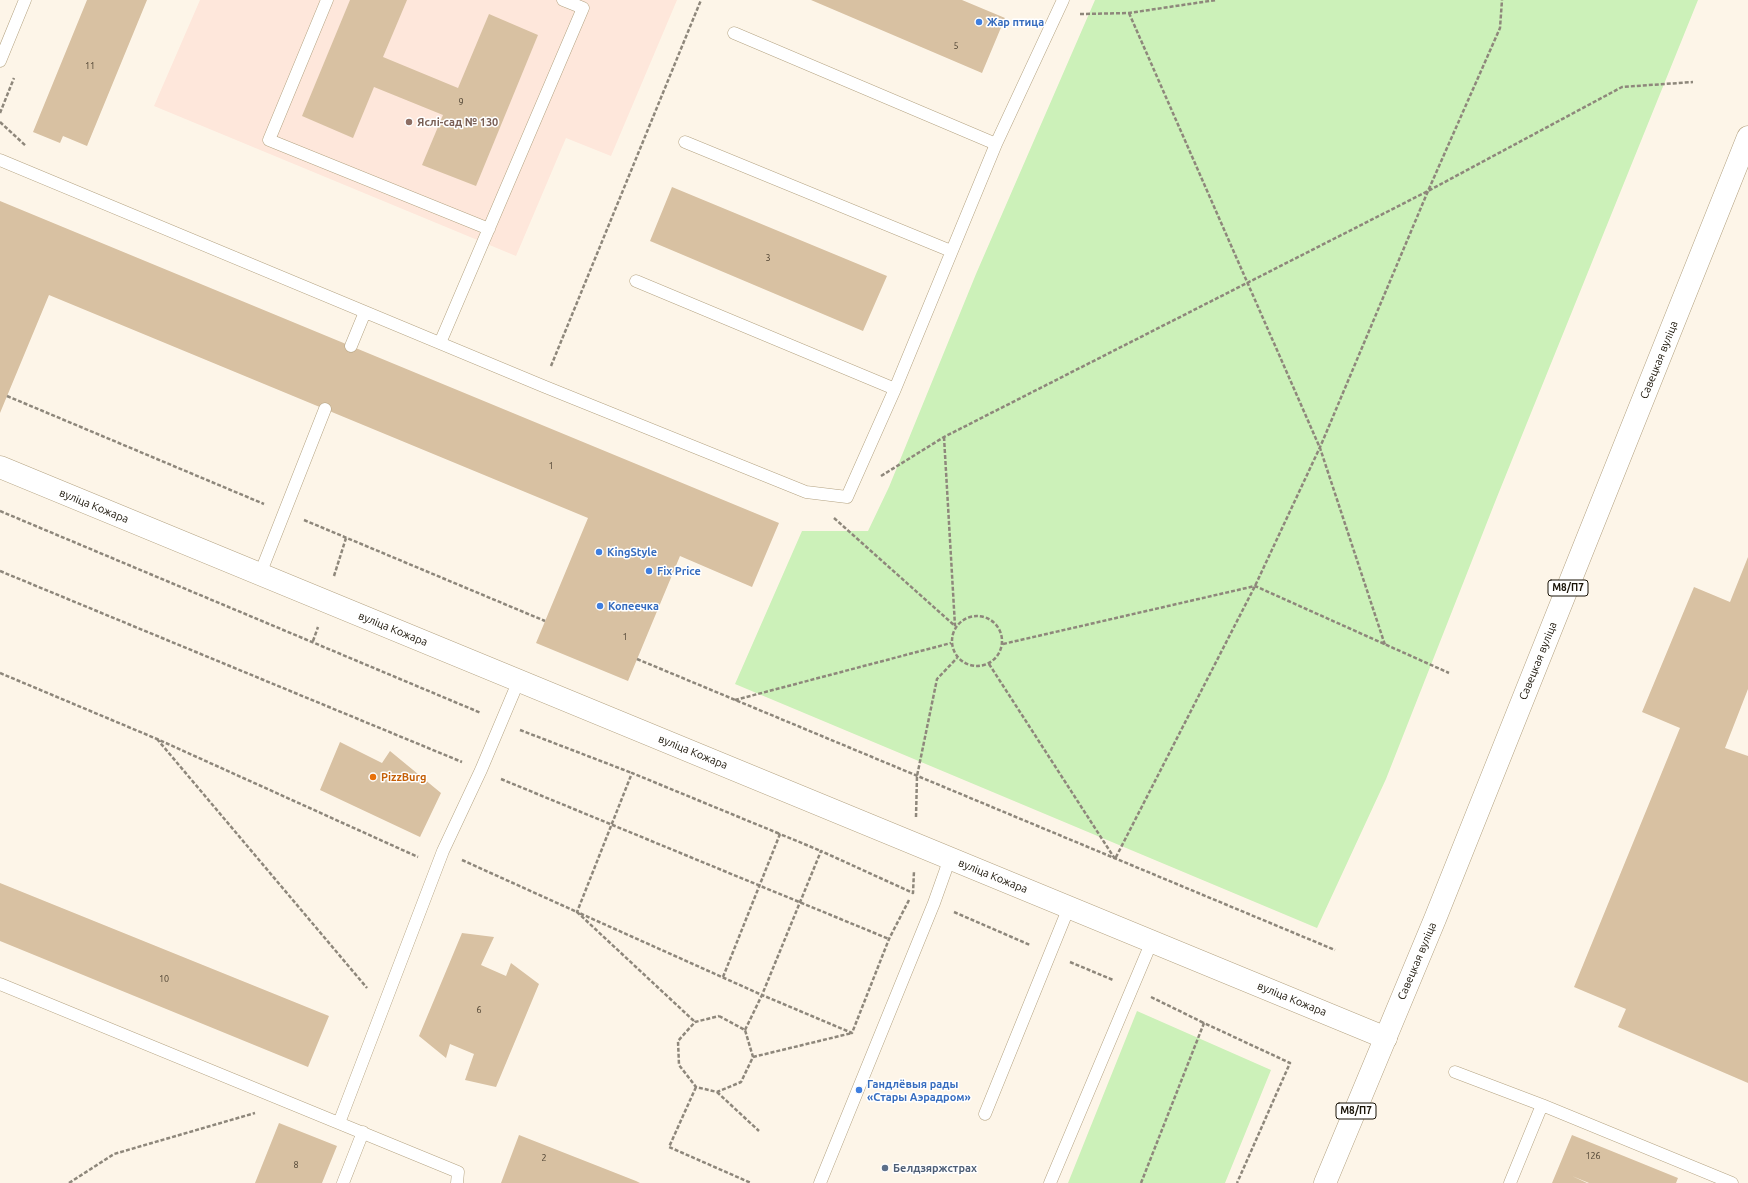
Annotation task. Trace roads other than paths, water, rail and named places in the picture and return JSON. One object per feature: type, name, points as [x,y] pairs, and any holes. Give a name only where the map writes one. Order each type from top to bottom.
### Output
[{"type":"main road","name":"Савецкая вуліца","points":[[1325,1183],[1438,912],[1748,137]]},
{"type":"main road","name":"вуліца Кожара","points":[[0,468],[519,680],[1386,1038]]},
{"type":"lane","points":[[0,61],[25,0]]},
{"type":"lane","points":[[327,0],[269,140],[489,229]]},
{"type":"lane","points":[[440,343],[583,8],[563,0]]},
{"type":"lane","points":[[0,160],[542,386],[806,492],[847,497],[895,389],[996,144],[1061,5]]},
{"type":"lane","points":[[734,33],[996,144]]},
{"type":"lane","points":[[685,142],[951,252]]},
{"type":"lane","points":[[636,281],[895,389]]},
{"type":"lane","points":[[351,346],[364,312]]},
{"type":"lane","points":[[260,574],[325,409]]},
{"type":"lane","points":[[339,1123],[443,851],[481,770],[519,680]]},
{"type":"lane","points":[[820,1183],[934,904],[950,858]]},
{"type":"lane","points":[[985,1114],[1070,907]]},
{"type":"lane","points":[[1050,1183],[1152,941]]},
{"type":"lane","points":[[0,984],[458,1172],[457,1183]]},
{"type":"lane","points":[[1455,1072],[1542,1105],[1732,1183]]},
{"type":"lane","points":[[1510,1183],[1542,1105]]},
{"type":"lane","points":[[343,1183],[363,1132]]},
{"type":"place","name":"Жар птица","points":[[979,22]]},
{"type":"place","name":"Яслі-сад № 130","points":[[409,122]]},
{"type":"place","name":"KingStyle","points":[[599,552]]},
{"type":"place","name":"Fix Price","points":[[649,571]]},
{"type":"place","name":"Копеечка","points":[[600,606]]},
{"type":"place","name":"PizzBurg","points":[[373,777]]},
{"type":"place","name":"Гандлёвыя рады «Стары Аэрадром»","points":[[859,1090]]},
{"type":"place","name":"Белдзяржстрах","points":[[885,1168]]}]
